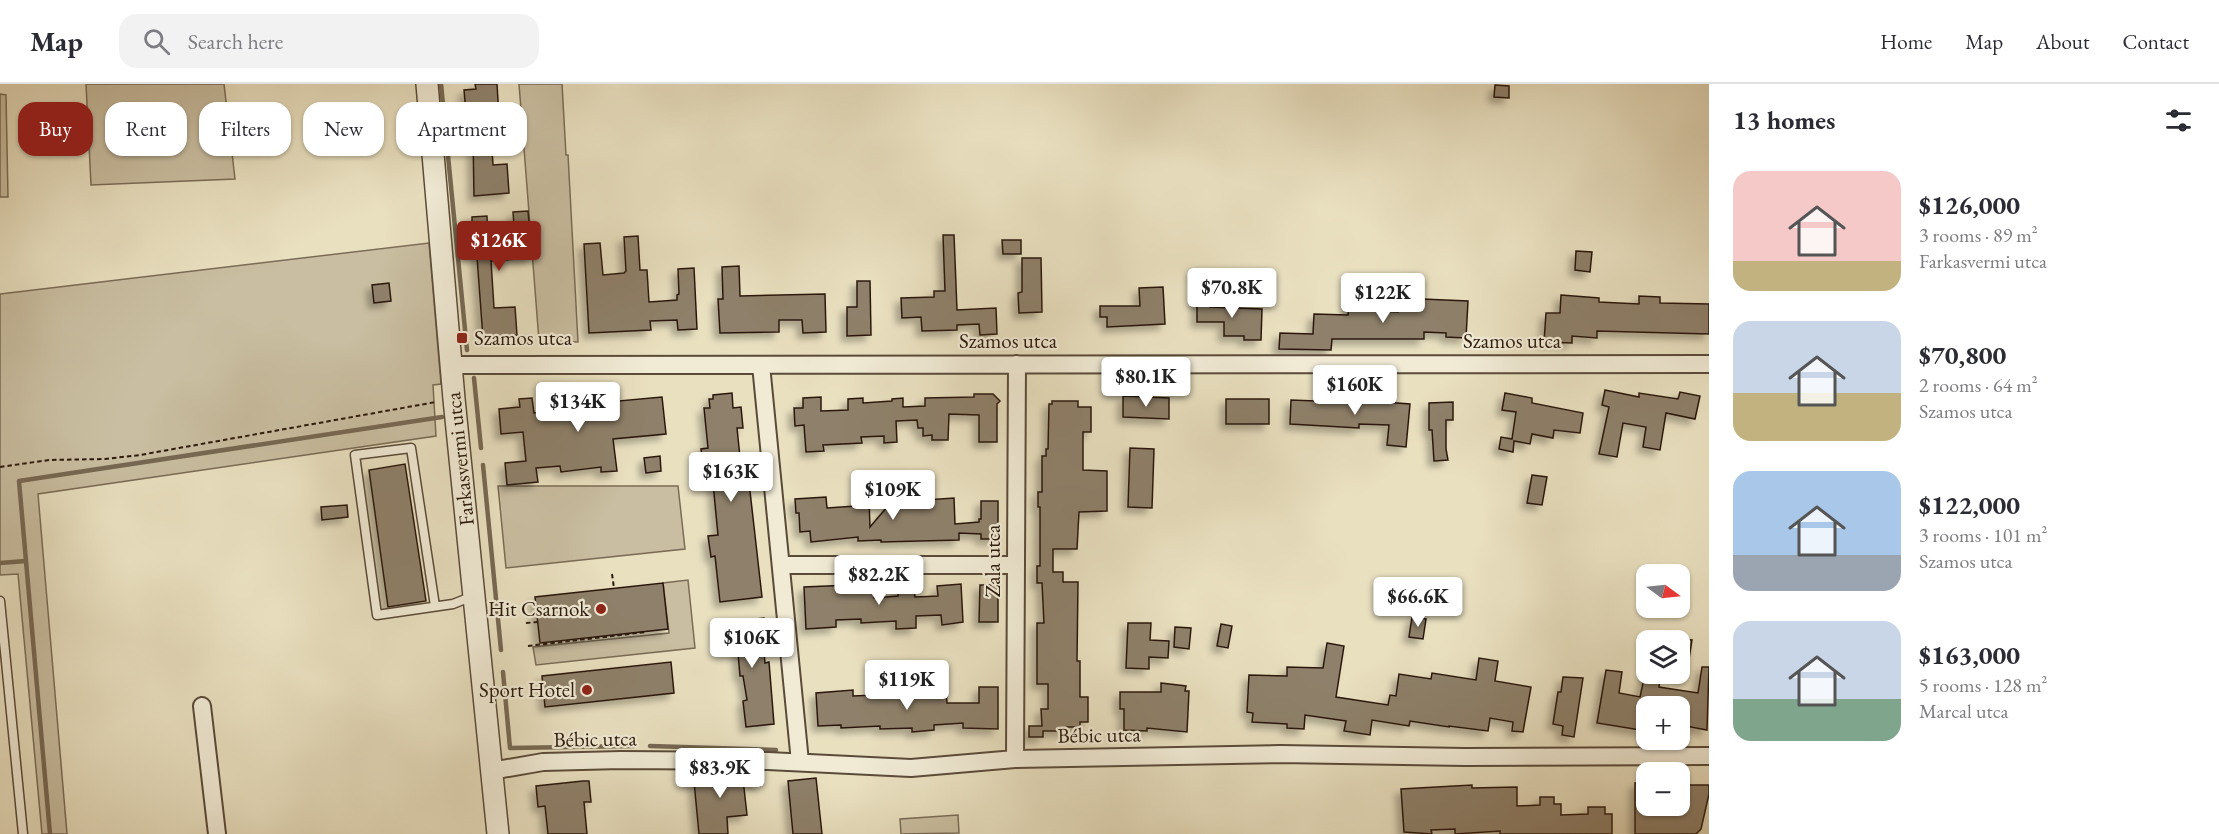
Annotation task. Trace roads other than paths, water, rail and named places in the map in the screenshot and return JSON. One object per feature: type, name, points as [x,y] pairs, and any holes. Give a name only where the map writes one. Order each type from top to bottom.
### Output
[{"type":"street","name":"Farkasvermi utca","points":[[427,84],[454,399],[498,834]]},
{"type":"street","name":"Szamos utca","points":[[451,364],[1709,364]]},
{"type":"street","name":"Zala utca","points":[[1015,759],[1017,364]]},
{"type":"street","points":[[761,365],[800,762]]},
{"type":"street","points":[[781,565],[1016,565]]},
{"type":"street","points":[[202,706],[217,834]]},
{"type":"street","name":"Bébic utca","points":[[490,771],[543,762],[702,759],[910,768],[1015,759],[1325,753],[1465,757],[1709,756]]},
{"type":"lane","points":[[435,606],[411,448],[355,455],[377,615],[453,604],[473,596]]},
{"type":"lane","points":[[0,601],[23,834]]},
{"type":"waterway","points":[[441,84],[467,350]]},
{"type":"waterway","points":[[474,378],[481,448]]},
{"type":"waterway","points":[[0,563],[26,561],[19,481],[442,417]]},
{"type":"waterway","points":[[483,465],[501,650]]},
{"type":"waterway","points":[[26,561],[50,834]]},
{"type":"waterway","points":[[503,672],[510,748],[633,746]]},
{"type":"waterway","points":[[650,746],[776,750]]},
{"type":"place","name":"Szamos utca","points":[[462,338]]},
{"type":"place","name":"Hit Csarnok","points":[[601,609]]},
{"type":"place","name":"Sport Hotel","points":[[587,690]]}]
